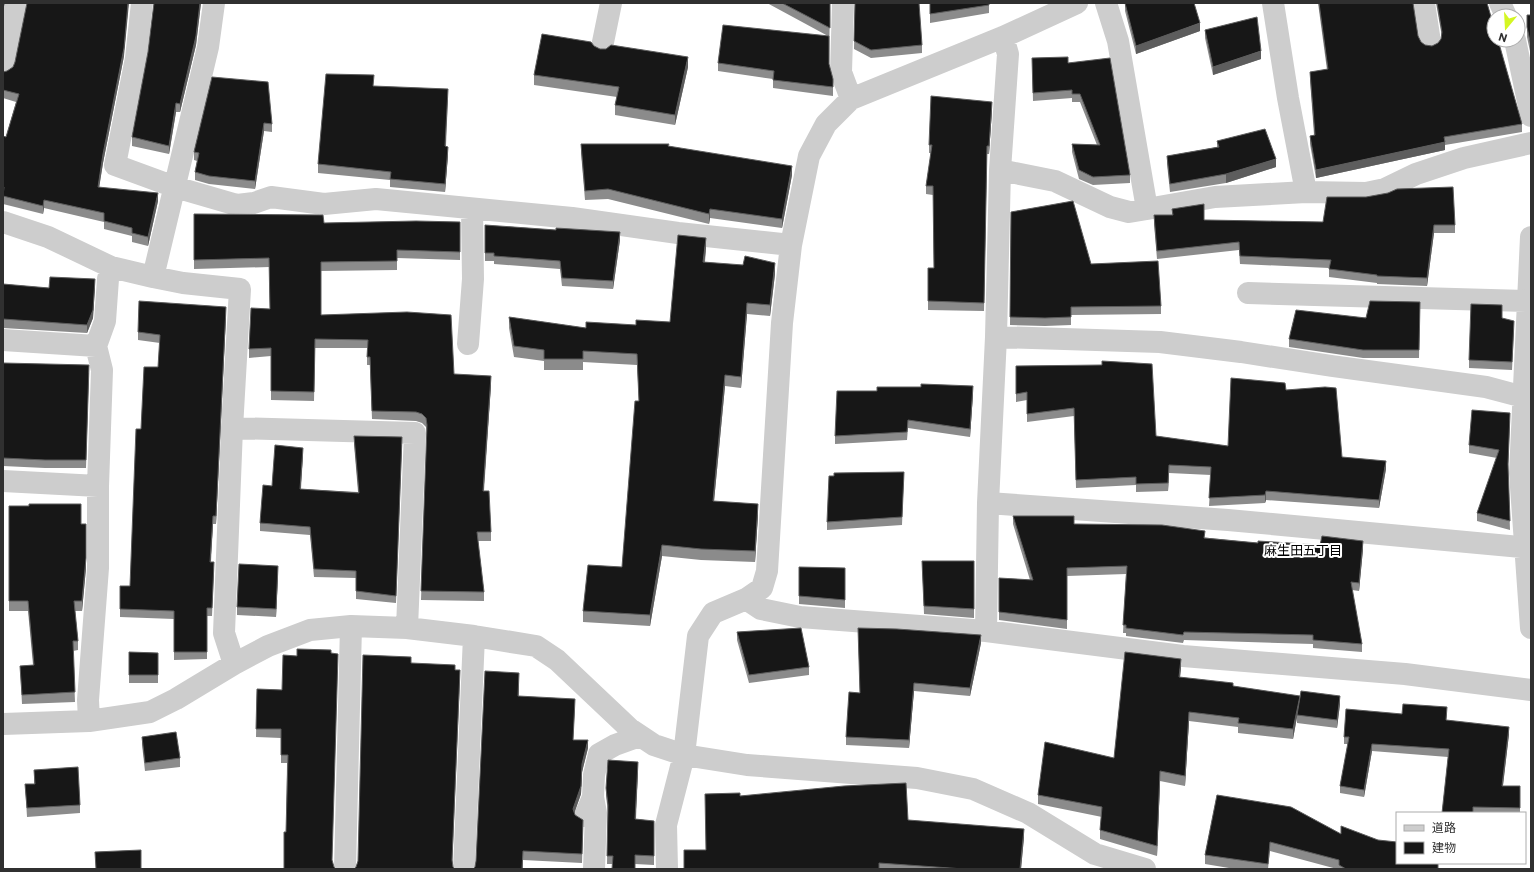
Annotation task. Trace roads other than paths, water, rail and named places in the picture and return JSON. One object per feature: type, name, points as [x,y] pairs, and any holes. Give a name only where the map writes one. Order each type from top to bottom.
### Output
[{"type":"street","points":[[3,68],[16,3]]},
{"type":"street","points":[[142,3],[136,58],[115,165],[175,187],[237,205],[254,204],[271,197],[324,204],[376,199],[572,218],[678,233],[791,246]]},
{"type":"street","points":[[153,277],[208,47],[214,3]]},
{"type":"street","points":[[602,47],[611,3]]},
{"type":"street","points":[[843,3],[840,72],[852,99]]},
{"type":"street","points":[[667,869],[666,824],[684,754],[698,636],[714,613],[746,599],[762,588],[767,571],[782,323],[791,246],[809,156],[826,124],[852,99],[1003,37],[1053,8],[1076,3]]},
{"type":"street","points":[[1106,3],[1118,41],[1147,209]]},
{"type":"street","points":[[1273,3],[1288,98],[1306,192]]},
{"type":"street","points":[[1424,3],[1430,42]]},
{"type":"street","points":[[986,631],[988,504],[996,337],[1000,170],[1008,54],[1003,37]]},
{"type":"street","points":[[1517,48],[1531,116]]},
{"type":"street","points":[[1000,170],[1055,181],[1110,207],[1129,212],[1215,197],[1306,192],[1366,193],[1385,189],[1416,174],[1464,158],[1531,143]]},
{"type":"street","points":[[468,344],[473,279],[472,209]]},
{"type":"street","points":[[3,222],[48,237],[111,267],[183,283],[240,289],[232,428],[224,632],[234,664]]},
{"type":"street","points":[[1531,238],[1527,398],[1520,473],[1529,548],[1531,628]]},
{"type":"street","points":[[89,721],[88,700],[98,568],[98,486],[102,370],[96,346],[105,321],[108,279],[111,267]]},
{"type":"street","points":[[1248,293],[1529,294]]},
{"type":"street","points":[[996,337],[1160,342],[1242,352],[1479,386],[1527,398]]},
{"type":"street","points":[[3,340],[96,346]]},
{"type":"street","points":[[232,428],[415,433],[407,628]]},
{"type":"street","points":[[3,481],[98,486]]},
{"type":"street","points":[[988,504],[1228,520],[1529,548]]},
{"type":"street","points":[[746,599],[760,609],[800,617],[986,631],[1183,656],[1405,674],[1531,690]]},
{"type":"street","points":[[345,869],[351,626]]},
{"type":"street","points":[[3,724],[89,721],[150,712],[176,699],[234,664],[268,646],[310,630],[351,626],[407,628],[474,636],[536,646],[557,660],[630,729],[654,745],[684,754],[747,765],[917,778],[973,789],[1028,813],[1094,854],[1145,869]]},
{"type":"street","points":[[464,869],[474,636]]},
{"type":"street","points":[[595,869],[596,813],[589,806],[599,754],[615,745],[640,736]]},
{"type":"district","name":"麻生田五丁目","points":[[1303,550]]}]
